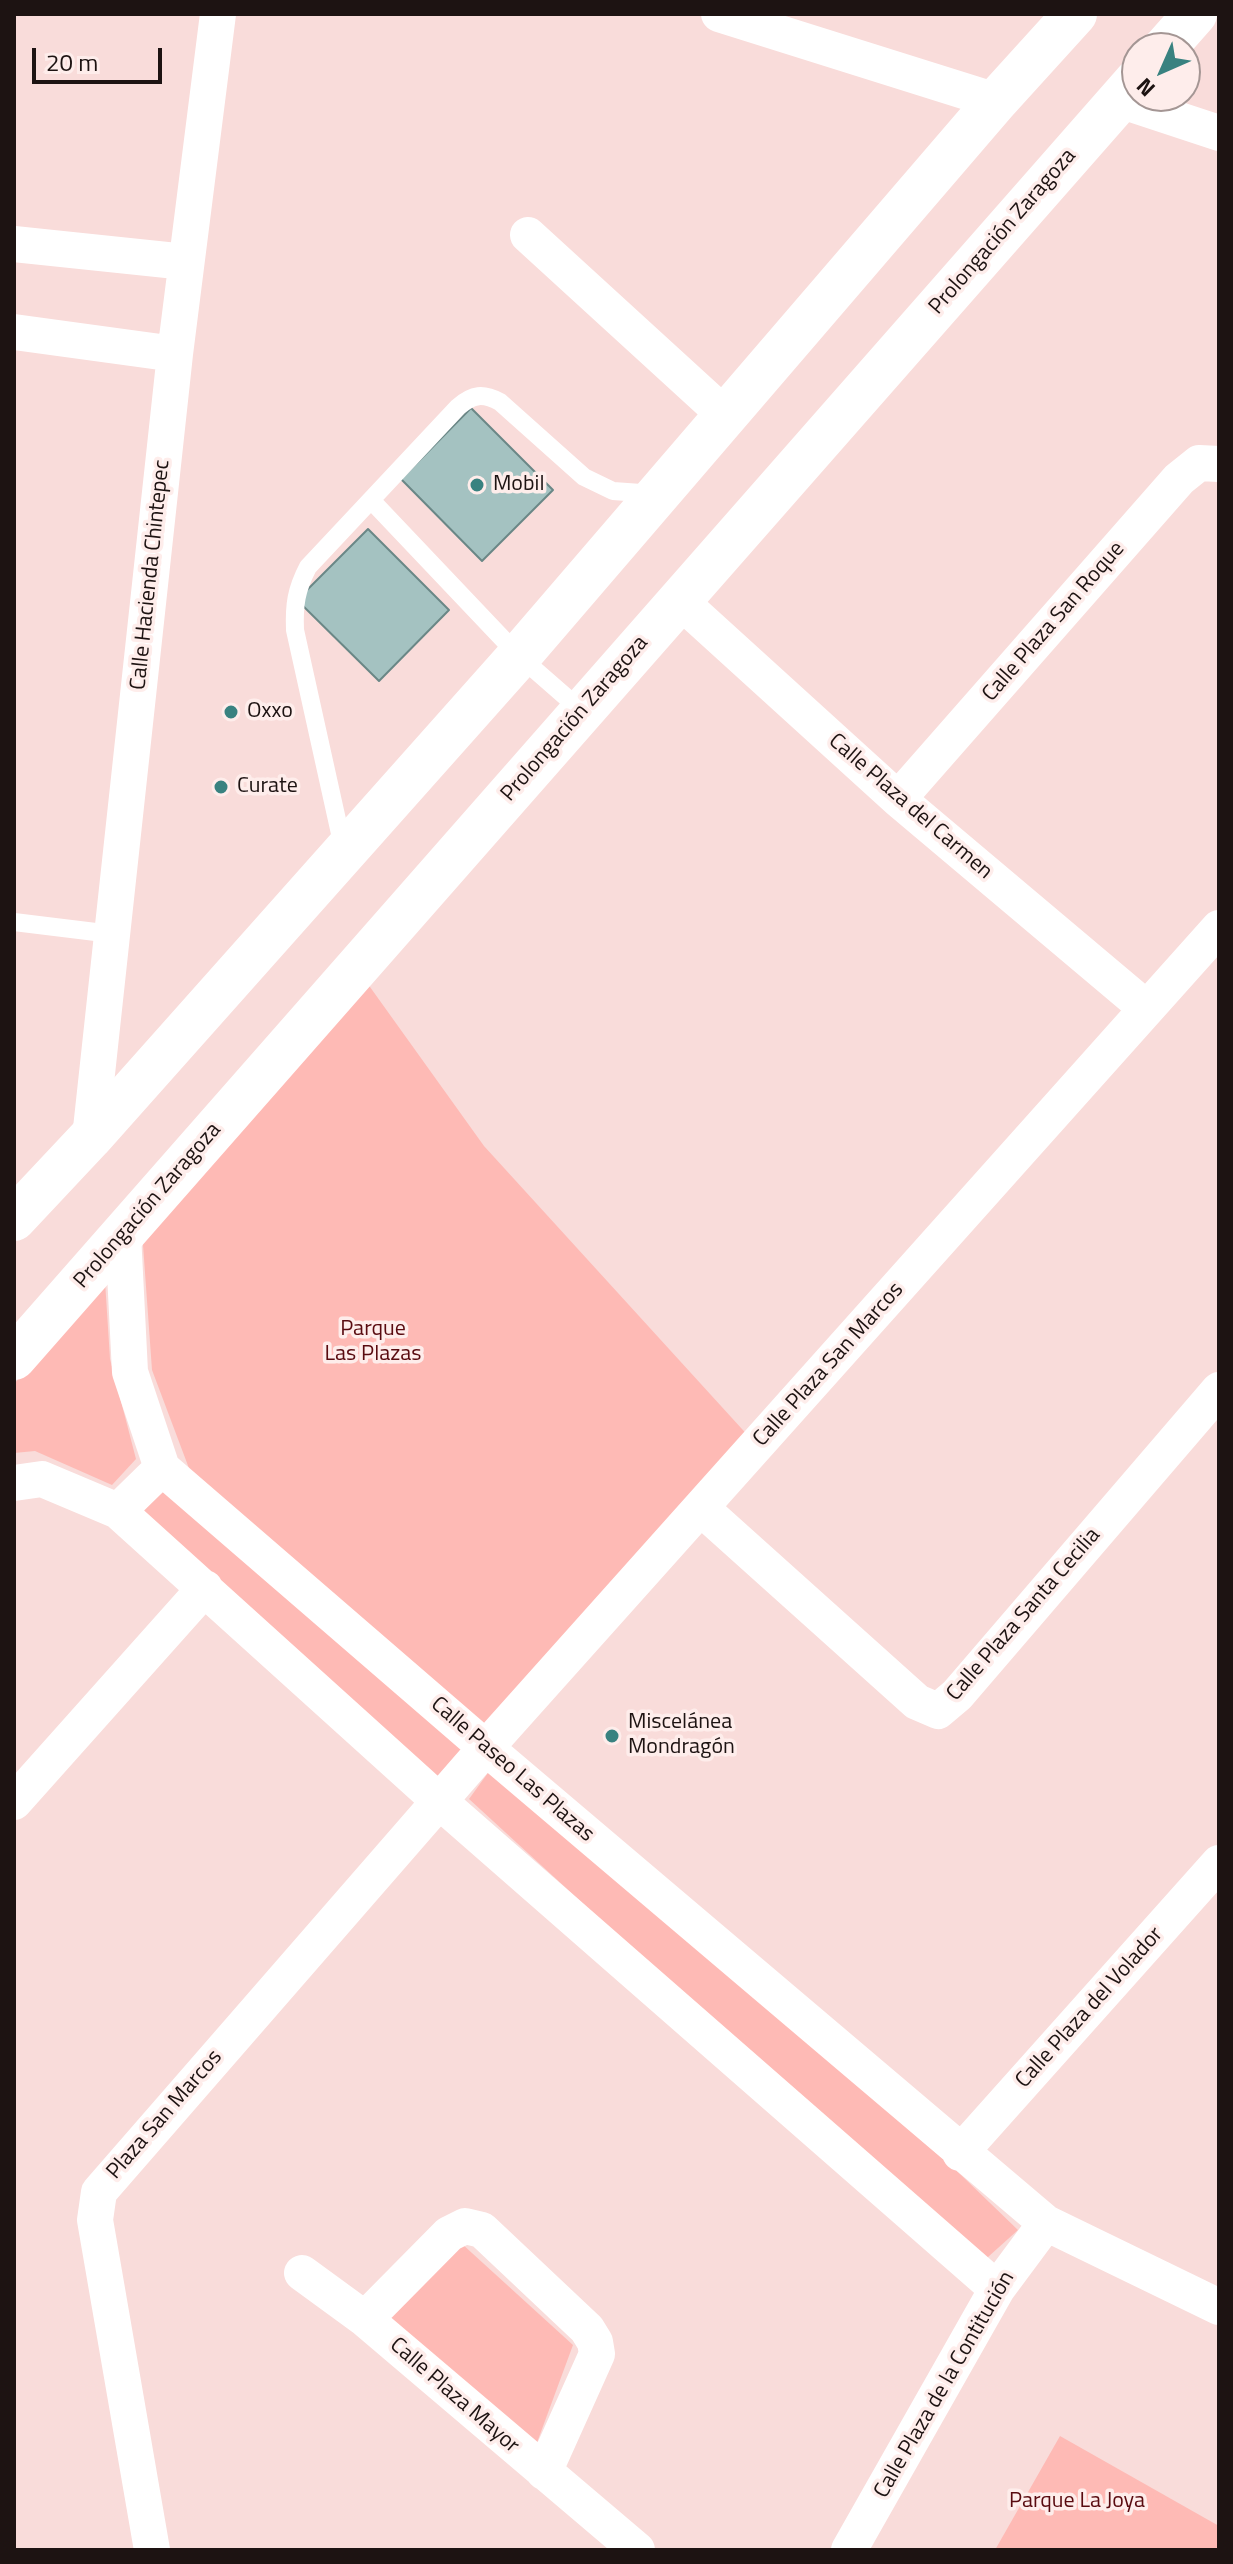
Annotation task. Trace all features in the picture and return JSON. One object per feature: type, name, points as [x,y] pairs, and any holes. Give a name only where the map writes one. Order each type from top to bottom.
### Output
[{"type":"main road","points":[[14,1219],[90,1138],[519,656],[996,101],[1075,14]]},
{"type":"main road","points":[[1179,32],[1195,14]]},
{"type":"main road","name":"Prolongación Zaragoza","points":[[14,1358],[1121,98]]},
{"type":"street","name":"Calle Hacienda Chintepec","points":[[90,1138],[175,354],[218,14]]},
{"type":"street","points":[[719,14],[996,101]]},
{"type":"street","points":[[1175,112],[1219,133]]},
{"type":"street","points":[[528,235],[726,416]]},
{"type":"street","points":[[14,244],[186,262]]},
{"type":"street","points":[[14,332],[175,354]]},
{"type":"street","name":"Calle Plaza San Roque","points":[[898,799],[1179,479],[1199,463],[1219,464]]},
{"type":"street","name":"Calle Plaza del Carmen","points":[[679,600],[898,799],[1146,1008]]},
{"type":"street","name":"Calle Plaza San Marcos","points":[[439,1801],[1219,928]]},
{"type":"street","points":[[118,1511],[162,1468],[130,1372],[123,1234]]},
{"type":"street","name":"Calle Plaza Santa Cecilia","points":[[702,1509],[917,1702],[938,1711],[957,1695],[1219,1390]]},
{"type":"street","name":"Calle Paseo Las Plazas","points":[[162,1468],[960,2153],[1046,2223]]},
{"type":"street","points":[[14,1483],[42,1479],[118,1511],[439,1801],[997,2289]]},
{"type":"street","points":[[14,1802],[205,1588]]},
{"type":"street","name":"Plaza San Marcos","points":[[152,2550],[95,2220],[99,2192],[439,1801]]},
{"type":"street","name":"Calle Plaza del Volador","points":[[960,2153],[1219,1863]]},
{"type":"street","points":[[1046,2223],[1219,2307]]},
{"type":"street","name":"Calle Plaza de la Contitución","points":[[849,2550],[997,2289],[1046,2223]]},
{"type":"street","name":"Calle Plaza Mayor","points":[[365,2319],[449,2234],[465,2226],[482,2230],[587,2329],[595,2342],[597,2354],[544,2472]]},
{"type":"street","name":"Calle Plaza Mayor","points":[[302,2273],[365,2319],[637,2550]]},
{"type":"lane","points":[[344,852],[295,630],[294,605],[298,587],[308,567],[458,407],[469,398],[484,394],[500,402],[584,477],[613,491],[658,494]]},
{"type":"lane","points":[[371,500],[519,656],[582,711]]},
{"type":"lane","points":[[14,922],[112,934]]},
{"type":"green space","name":"Parque Las Plazas","points":[[365,980],[484,1146],[752,1440],[493,1734],[190,1471],[152,1370],[142,1231]]},
{"type":"green space","points":[[105,1281],[110,1359],[136,1459],[112,1485],[35,1451],[14,1453],[14,1384]]},
{"type":"green space","points":[[163,1484],[477,1748],[438,1792],[138,1512]]},
{"type":"green space","points":[[493,1766],[960,2174],[1018,2230],[978,2266],[469,1799]]},
{"type":"green space","points":[[461,2243],[573,2345],[535,2448],[387,2318]]},
{"type":"green space","name":"Parque La Joya","points":[[1060,2436],[1219,2526],[1219,2550],[995,2550]]},
{"type":"building","name":"Mobil","points":[[471,408],[553,490],[482,561],[401,479]]},
{"type":"building","points":[[368,529],[449,610],[379,681],[297,600]]},
{"type":"place","name":"Mobil","points":[[477,485]]},
{"type":"place","name":"Oxxo","points":[[231,712]]},
{"type":"place","name":"Curate","points":[[221,787]]},
{"type":"place","name":"Miscelánea Mondragón","points":[[612,1736]]}]
